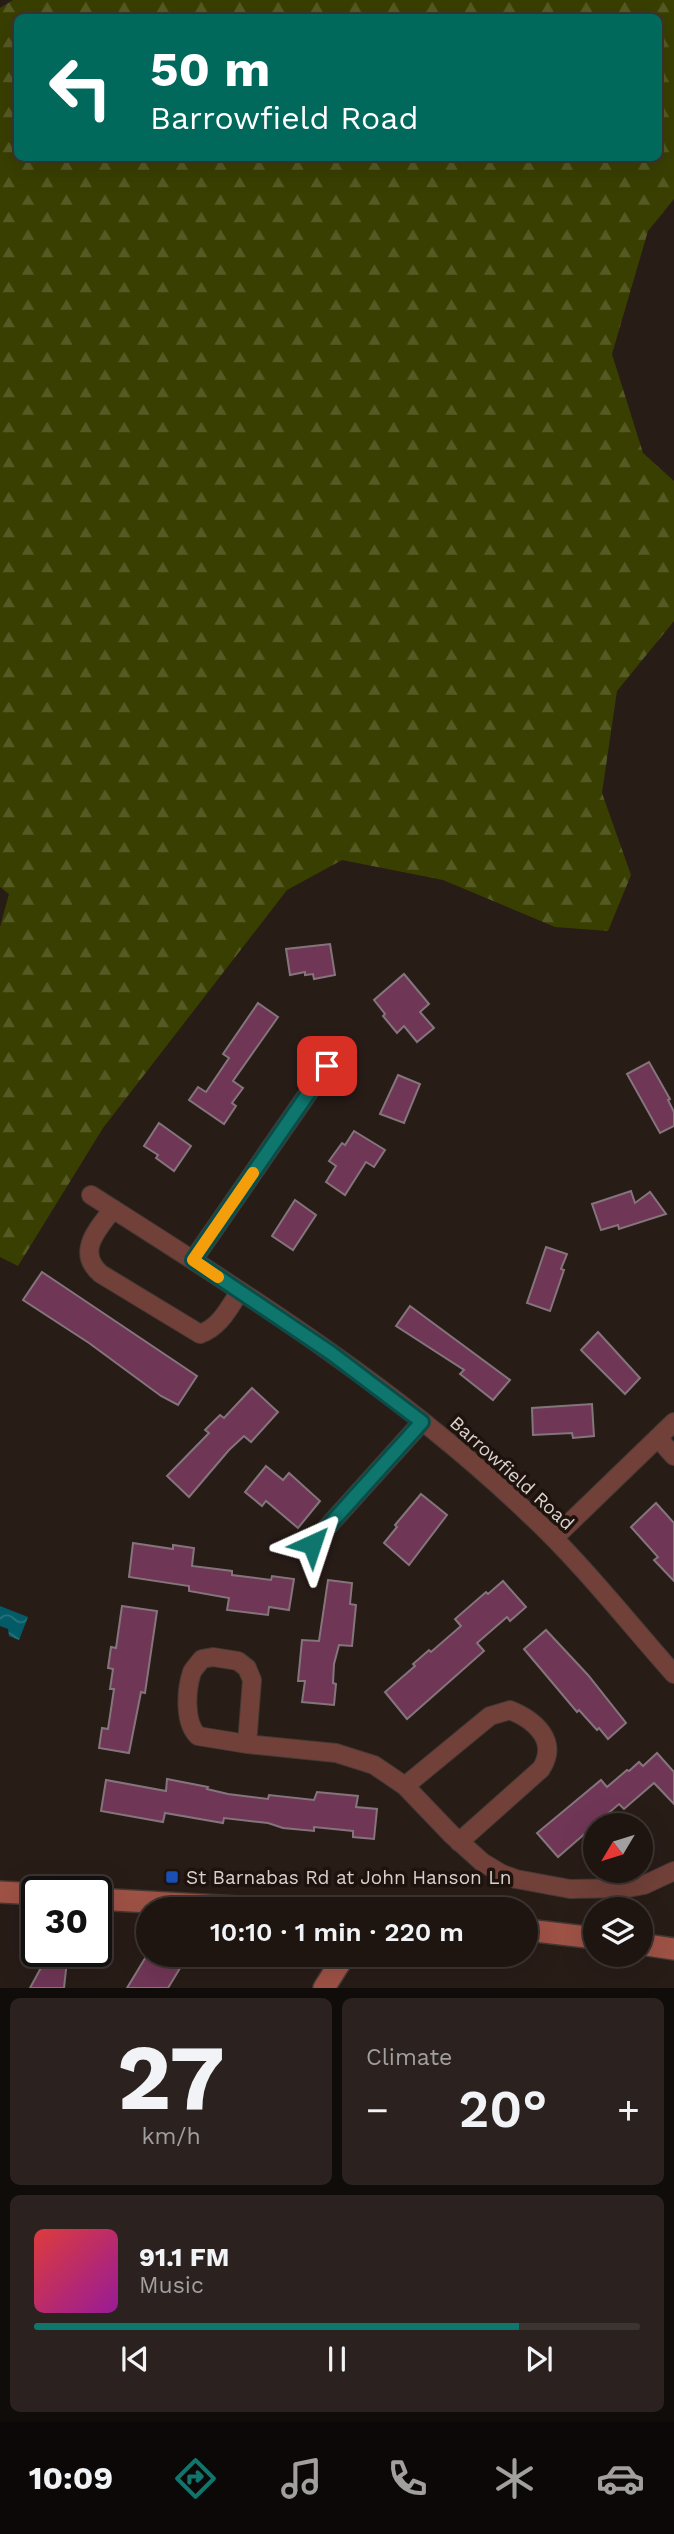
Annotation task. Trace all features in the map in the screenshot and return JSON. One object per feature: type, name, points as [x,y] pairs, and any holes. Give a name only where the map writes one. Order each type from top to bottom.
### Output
[{"type":"main road","points":[[0,1892],[21,1893]]},
{"type":"main road","points":[[112,1900],[136,1901]]},
{"type":"main road","points":[[538,1931],[583,1937]]},
{"type":"main road","points":[[653,1946],[674,1949]]},
{"type":"main road","points":[[324,1988],[337,1967]]},
{"type":"street","points":[[193,1260],[327,1066]]},
{"type":"street","name":"Barrowfield Road","points":[[91,1195],[331,1353],[422,1422],[499,1486],[554,1538],[674,1674]]},
{"type":"street","points":[[113,1209],[99,1228],[89,1249],[93,1268],[101,1274],[201,1334],[210,1331],[220,1321],[240,1292]]},
{"type":"street","points":[[312,1544],[422,1422]]},
{"type":"street","points":[[554,1538],[674,1422]]},
{"type":"street","points":[[658,1438],[674,1456]]},
{"type":"street","points":[[247,1744],[252,1680],[247,1668],[238,1661],[202,1658],[192,1671],[188,1715],[189,1726],[201,1738],[247,1744],[336,1753],[374,1765],[405,1786],[459,1842],[482,1862],[502,1874],[570,1889],[644,1885],[674,1871]]},
{"type":"street","points":[[405,1786],[490,1716],[510,1710],[529,1719],[548,1745],[547,1760],[541,1769],[459,1842]]},
{"type":"green space","points":[[13,0],[674,0],[674,199],[648,231],[612,354],[643,453],[674,481],[674,621],[617,691],[602,793],[631,875],[608,931],[555,927],[443,880],[342,860],[287,890],[103,1128],[18,1266],[0,1257],[0,927],[9,894],[0,887],[0,8]]},
{"type":"water","points":[[0,1606],[28,1617],[19,1640],[9,1636],[8,1629],[0,1626]]},
{"type":"building","points":[[330,944],[335,975],[314,979],[313,974],[305,975],[305,972],[290,975],[286,949]]},
{"type":"building","points":[[404,974],[429,1004],[420,1012],[434,1028],[417,1042],[404,1026],[397,1033],[374,1000]]},
{"type":"building","points":[[258,1003],[278,1017],[233,1081],[243,1088],[232,1103],[236,1106],[224,1124],[189,1100],[198,1087],[206,1092],[229,1058],[223,1054]]},
{"type":"building","points":[[649,1062],[670,1099],[668,1100],[674,1112],[674,1126],[660,1133],[627,1074]]},
{"type":"building","points":[[398,1075],[420,1084],[404,1123],[380,1114]]},
{"type":"building","points":[[159,1123],[191,1146],[174,1171],[144,1146]]},
{"type":"building","points":[[354,1131],[385,1150],[374,1167],[366,1162],[345,1195],[326,1182],[336,1166],[329,1161]]},
{"type":"building","points":[[631,1191],[635,1203],[650,1192],[666,1214],[619,1229],[618,1225],[601,1230],[592,1204]]},
{"type":"building","points":[[295,1200],[316,1215],[293,1250],[272,1236]]},
{"type":"building","points":[[546,1247],[567,1254],[550,1311],[527,1303]]},
{"type":"building","points":[[42,1272],[197,1376],[178,1405],[23,1300]]},
{"type":"building","points":[[410,1306],[510,1380],[493,1400],[460,1374],[464,1370],[396,1326]]},
{"type":"building","points":[[598,1332],[640,1378],[625,1394],[581,1350]]},
{"type":"building","points":[[252,1388],[278,1412],[251,1442],[244,1436],[229,1450],[189,1497],[167,1476],[209,1433],[205,1430],[220,1415],[224,1418]]},
{"type":"building","points":[[592,1404],[594,1436],[573,1438],[572,1433],[533,1435],[532,1408]]},
{"type":"building","points":[[266,1466],[283,1480],[289,1473],[320,1501],[298,1528],[266,1501],[262,1506],[245,1492]]},
{"type":"building","points":[[421,1494],[447,1515],[409,1565],[384,1543]]},
{"type":"building","points":[[656,1503],[674,1523],[674,1581],[654,1560],[658,1557],[631,1527]]},
{"type":"building","points":[[133,1543],[173,1549],[173,1545],[194,1548],[192,1566],[232,1571],[232,1575],[271,1580],[272,1576],[294,1579],[289,1610],[269,1607],[268,1615],[227,1610],[229,1598],[189,1591],[189,1586],[129,1577]]},
{"type":"building","points":[[328,1580],[352,1583],[350,1604],[356,1605],[352,1646],[339,1645],[334,1664],[334,1705],[302,1702],[305,1681],[298,1681],[302,1640],[319,1641]]},
{"type":"building","points":[[503,1581],[526,1607],[510,1621],[507,1617],[477,1643],[484,1651],[407,1719],[385,1692],[429,1650],[431,1652],[461,1626],[455,1619]]},
{"type":"building","points":[[122,1606],[157,1611],[145,1693],[141,1692],[129,1753],[99,1748],[102,1728],[108,1729],[114,1689],[110,1689],[113,1669],[108,1668],[111,1647],[116,1648]]},
{"type":"building","points":[[546,1630],[588,1675],[626,1723],[608,1739],[579,1710],[577,1712],[524,1649]]},
{"type":"building","points":[[657,1753],[674,1772],[674,1804],[654,1783],[624,1809],[619,1804],[609,1813],[583,1813],[583,1835],[558,1857],[537,1833],[601,1780],[607,1787],[639,1762],[643,1766]]},
{"type":"building","points":[[167,1779],[228,1794],[268,1799],[269,1795],[314,1800],[317,1792],[358,1796],[356,1807],[377,1809],[374,1839],[353,1837],[353,1831],[314,1827],[314,1831],[283,1828],[268,1823],[224,1818],[223,1823],[165,1813],[163,1822],[101,1811],[106,1780],[166,1791]]},
{"type":"building","points":[[41,1967],[66,1967],[64,1988],[30,1988]]},
{"type":"building","points":[[140,1967],[181,1967],[168,1988],[127,1988]]},
{"type":"slow traffic","points":[[218,1277],[193,1260],[253,1173]]},
{"type":"place","name":"St Barnabas Rd at John Hanson Ln","points":[[172,1877]]},
{"type":"route","points":[[312,1544],[422,1422],[331,1353],[193,1260],[327,1066]]}]
